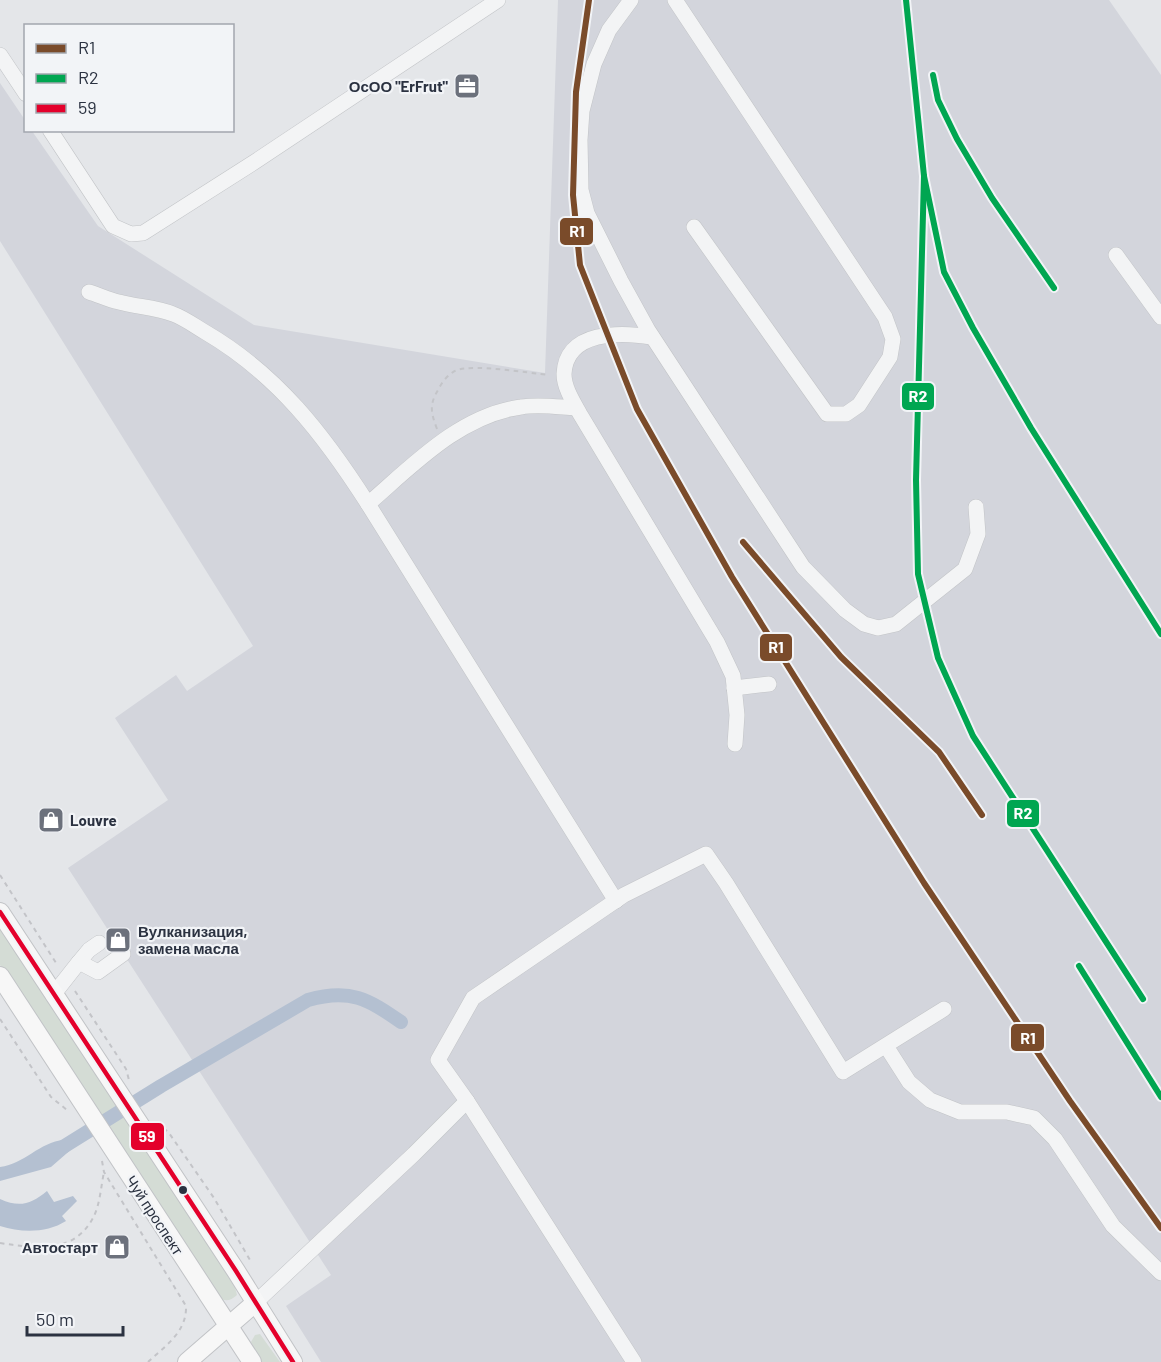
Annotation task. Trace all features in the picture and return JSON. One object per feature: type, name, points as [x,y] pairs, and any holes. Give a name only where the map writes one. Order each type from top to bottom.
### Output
[{"type":"main road","points":[[0,912],[112,1084],[149,1126],[293,1362]]},
{"type":"main road","name":"Чуй проспект","points":[[0,976],[107,1156],[252,1362]]},
{"type":"main road","points":[[187,1362],[255,1303]]},
{"type":"lane","points":[[51,132],[114,226],[131,234],[143,233],[256,161],[498,0]]},
{"type":"lane","points":[[631,0],[609,30],[592,73],[582,111],[581,190],[587,213],[652,337],[803,567],[845,610],[864,624],[878,628],[896,624],[965,570],[978,534],[976,507]]},
{"type":"lane","points":[[675,0],[885,317],[893,339],[890,357],[859,405],[846,414],[827,414],[694,227]]},
{"type":"lane","points":[[0,56],[24,91]]},
{"type":"lane","points":[[1116,255],[1161,317]]},
{"type":"lane","points":[[89,292],[120,303],[156,308],[175,314],[237,352],[261,371],[307,417],[368,504],[616,901]]},
{"type":"lane","points":[[652,337],[631,333],[590,338],[573,350],[567,360],[564,376],[576,408],[717,642],[733,676],[737,715],[735,744]]},
{"type":"lane","points":[[368,504],[454,433],[497,411],[523,406],[576,408]]},
{"type":"lane","points":[[734,688],[769,684]]},
{"type":"lane","points":[[634,1362],[467,1101],[438,1060],[473,998],[616,901],[706,854],[843,1072],[944,1008]]},
{"type":"lane","points":[[54,995],[89,950],[99,943]]},
{"type":"lane","points":[[79,962],[98,972],[123,954]]},
{"type":"lane","points":[[886,1046],[909,1082],[930,1100],[960,1112],[1007,1112],[1034,1118],[1055,1139],[1090,1188],[1113,1226],[1161,1273]]},
{"type":"lane","points":[[255,1303],[414,1154],[467,1101]]},
{"type":"path","points":[[431,451],[438,438],[438,430],[430,409],[433,398],[444,380],[456,371],[470,369],[564,376]]},
{"type":"path","points":[[0,1019],[51,1097],[76,1107]]},
{"type":"path","points":[[149,1126],[170,1133],[214,1198],[250,1260]]},
{"type":"path","points":[[0,1243],[33,1248],[58,1246],[79,1234],[93,1218],[107,1156]]},
{"type":"path","points":[[104,1172],[186,1306],[183,1327],[148,1362]]},
{"type":"shaded area","points":[[558,0],[1109,0],[1161,75],[1161,1362],[321,1362],[286,1306],[331,1275],[68,868],[168,800],[115,718],[176,675],[187,691],[253,646],[0,241],[0,83],[24,119],[24,132],[33,132],[98,226],[254,325],[545,373]]},
{"type":"shaded area","points":[[0,926],[234,1283],[237,1295],[234,1297],[226,1300],[216,1295],[0,965]]},
{"type":"shaded area","points":[[260,1334],[280,1362],[262,1362],[251,1342],[255,1335]]},
{"type":"water","points":[[64,1140],[74,1147],[51,1167],[0,1181],[0,1167],[17,1162],[47,1145]]},
{"type":"water","points":[[47,1191],[54,1202],[73,1196],[77,1201],[62,1216],[66,1221],[51,1228],[34,1231],[0,1226],[0,1199],[19,1204],[25,1203]]},
{"type":"waterway","points":[[55,1152],[161,1086],[308,1000],[336,995],[358,998],[378,1007],[401,1022]]},
{"type":"transit line","name":"R1","points":[[589,0],[576,92],[573,195],[580,265],[637,409],[732,577],[924,883],[1070,1101],[1161,1228]]},
{"type":"transit line","name":"R2","points":[[906,0],[924,176],[944,272],[973,328],[1031,428],[1161,634]]},
{"type":"transit line","name":"R2","points":[[933,75],[938,100],[957,139],[992,198],[1054,288]]},
{"type":"transit line","name":"R2","points":[[924,176],[916,480],[918,574],[938,658],[973,736],[1143,999]]},
{"type":"transit line","name":"R1","points":[[743,542],[841,657],[939,752],[982,815]]},
{"type":"transit line","name":"59","points":[[0,912],[236,1271],[293,1362]]},
{"type":"transit line","name":"R2","points":[[1079,966],[1161,1097]]},
{"type":"place","name":"ОсОО \"ErFrut\"","points":[[467,86]]},
{"type":"place","name":"Louvre","points":[[51,820]]},
{"type":"place","name":"Вулканизация, замена масла","points":[[118,940]]},
{"type":"place","name":"Автостарт","points":[[117,1247]]}]
